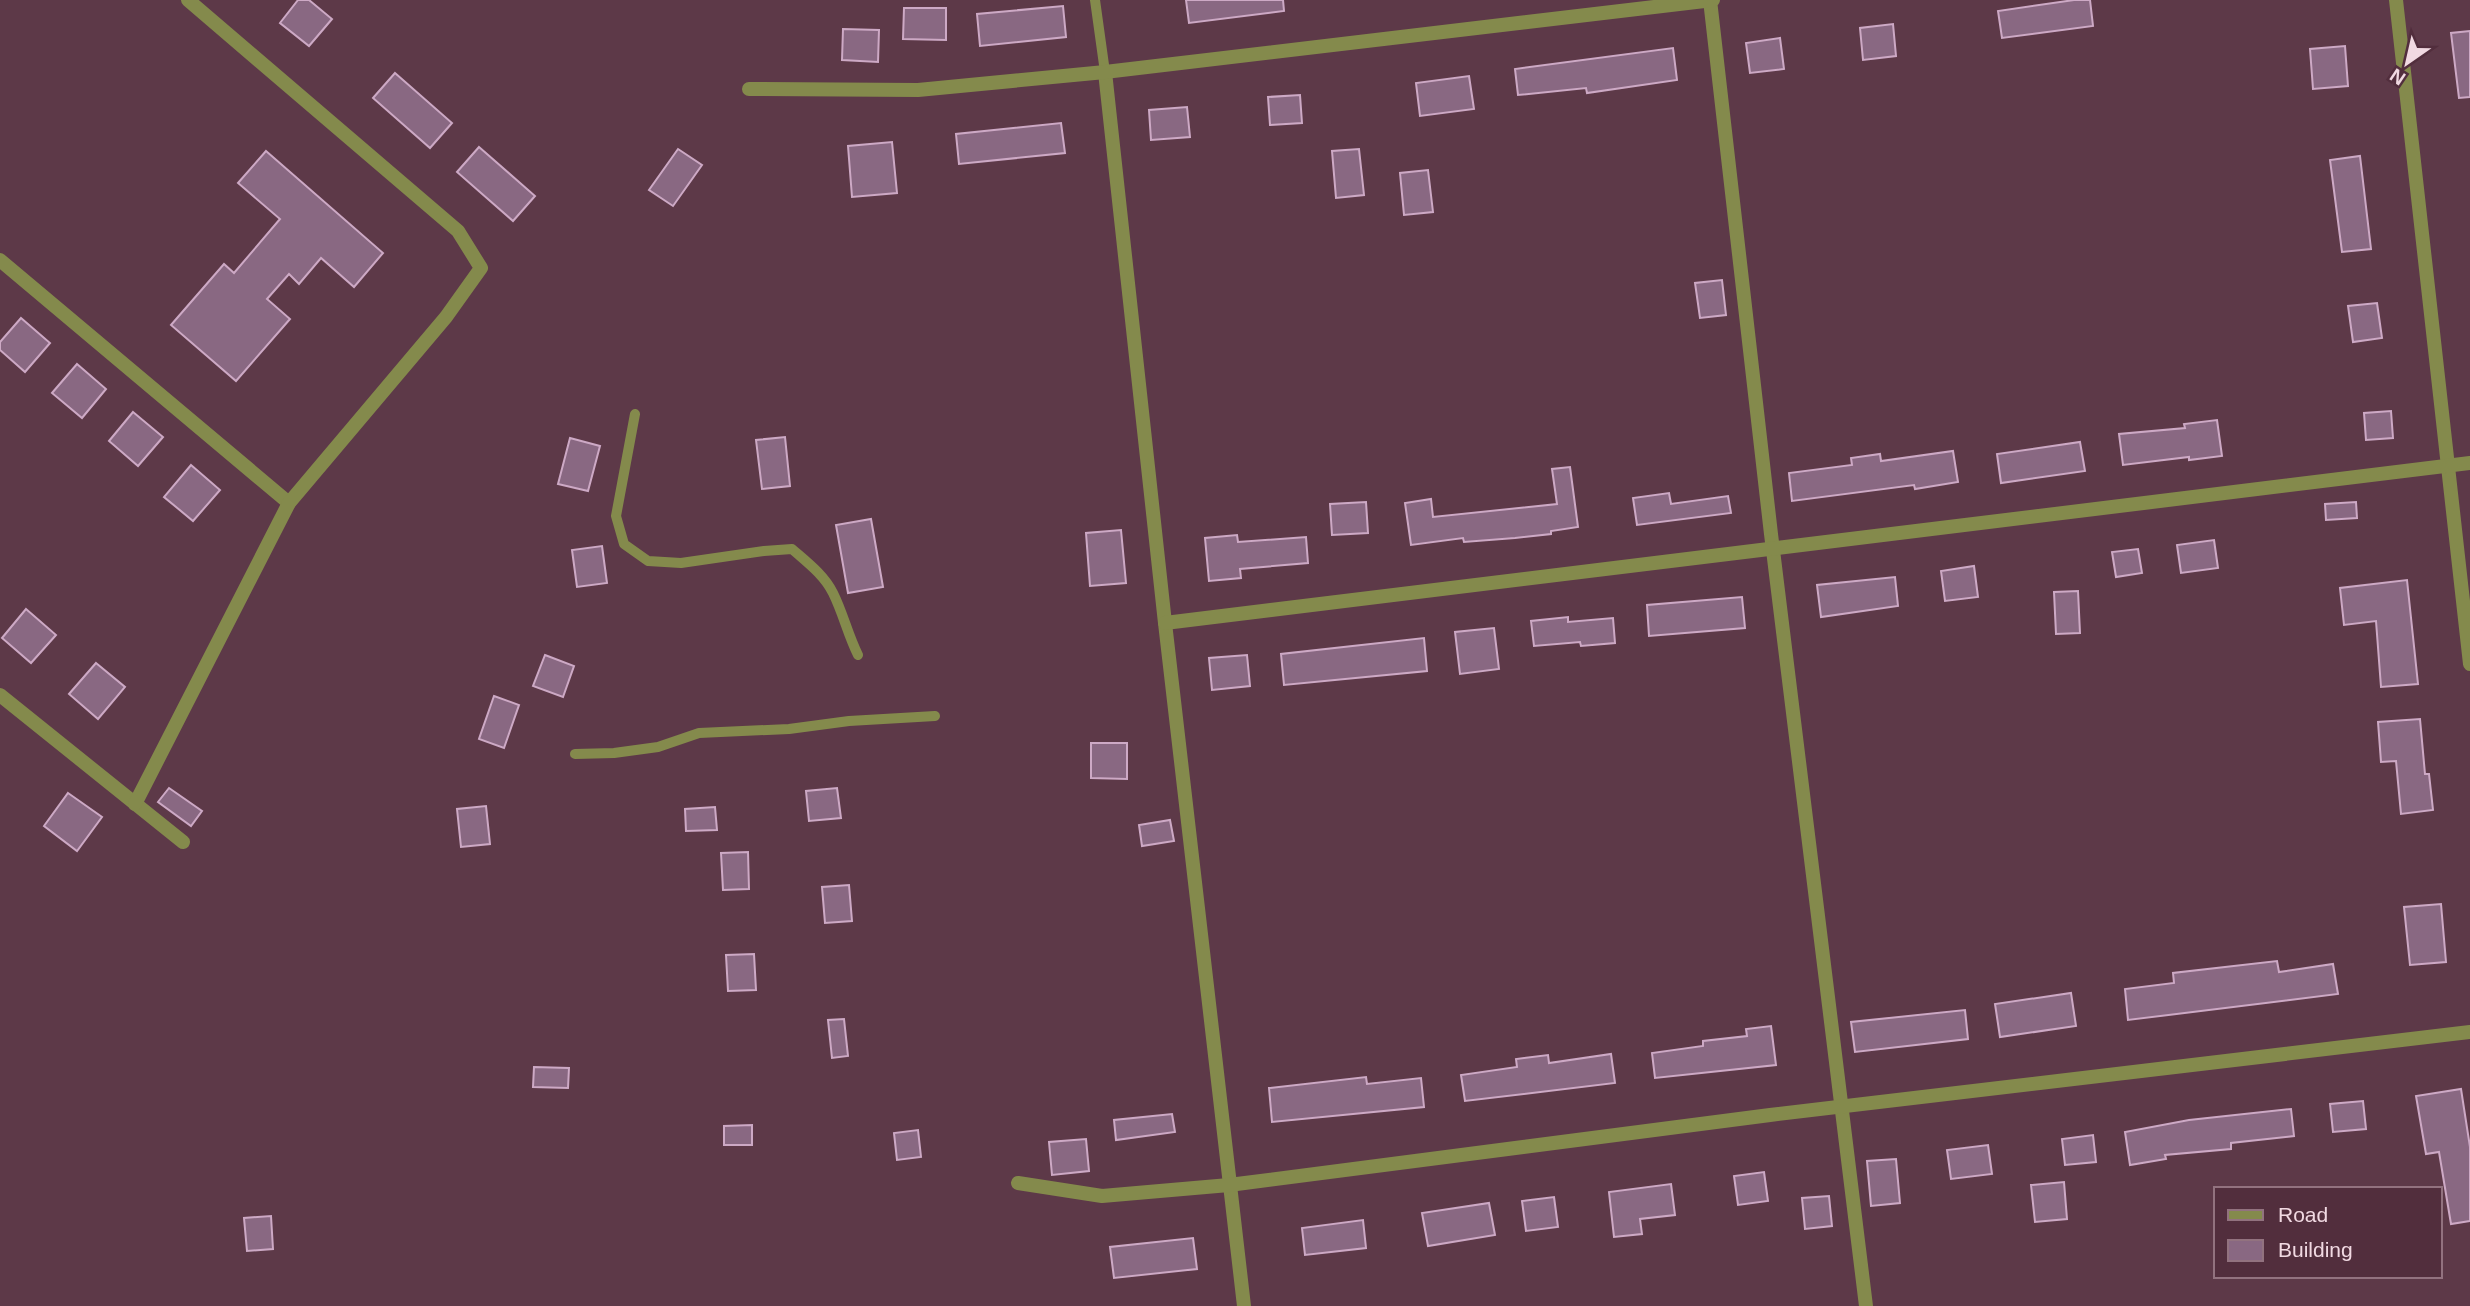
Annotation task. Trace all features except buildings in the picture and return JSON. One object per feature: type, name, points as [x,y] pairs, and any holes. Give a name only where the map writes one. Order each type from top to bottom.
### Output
[{"type":"street","points":[[135,804],[289,503],[446,317],[481,268],[458,231],[188,0]]},
{"type":"street","points":[[749,89],[918,90],[1105,72],[1711,0],[1773,549],[1866,1306]]},
{"type":"street","points":[[2396,0],[2470,664]]},
{"type":"street","points":[[1105,72],[1244,1306]]},
{"type":"street","points":[[0,260],[289,503]]},
{"type":"street","points":[[1165,622],[2470,463]]},
{"type":"street","points":[[0,695],[183,842]]},
{"type":"street","points":[[1018,1183],[1102,1196],[1229,1185],[1841,1106],[2470,1032]]},
{"type":"lane","points":[[1095,0],[1105,72]]},
{"type":"lane","points":[[635,414],[616,516],[624,544],[648,561],[681,563],[792,549],[820,573],[834,594],[843,623],[858,655]]},
{"type":"lane","points":[[575,754],[614,753],[658,747],[699,733],[789,729],[849,721],[936,716]]}]
